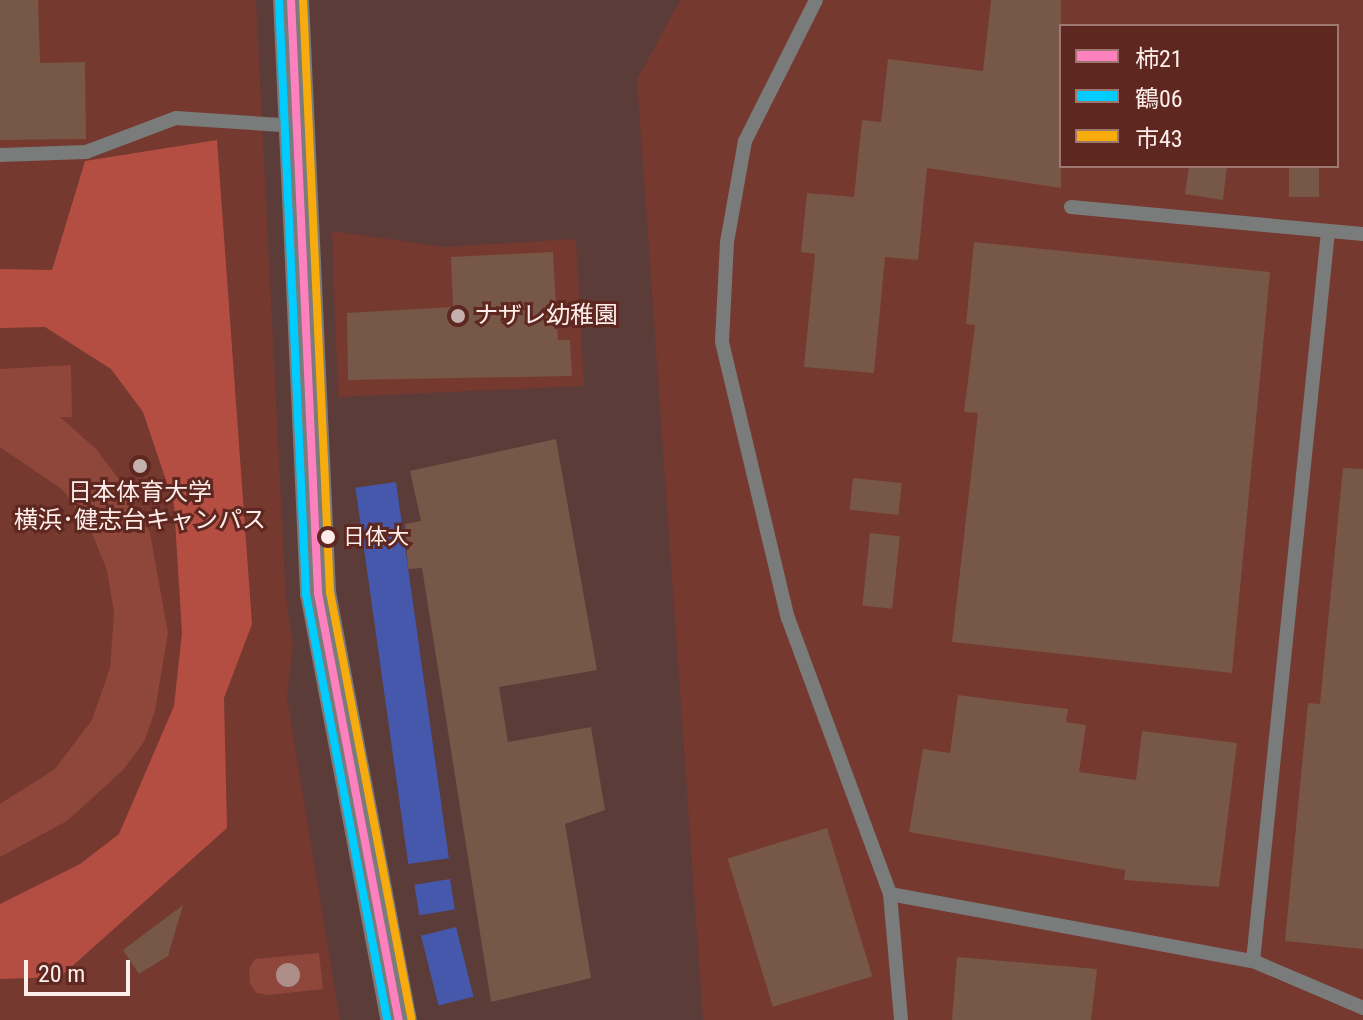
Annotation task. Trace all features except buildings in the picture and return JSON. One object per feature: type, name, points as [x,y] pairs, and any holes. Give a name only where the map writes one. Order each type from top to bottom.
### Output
[{"type":"street","points":[[291,0],[319,610],[399,1020]]},
{"type":"lane","points":[[816,0],[745,141],[727,242],[722,342],[788,618],[890,894],[901,1020]]},
{"type":"lane","points":[[0,155],[86,152],[176,118],[297,126]]},
{"type":"lane","points":[[1071,207],[1363,234]]},
{"type":"lane","points":[[1253,961],[1328,231]]},
{"type":"lane","points":[[890,894],[1253,961],[1363,1008]]},
{"type":"shaded area","name":"日本体育大学 横浜･健志台キャンパス","points":[[0,0],[256,0],[286,599],[293,646],[287,697],[340,1020],[0,1020]]},
{"type":"shaded area","points":[[680,0],[1363,0],[1363,1020],[703,1020],[637,80]]},
{"type":"shaded area","points":[[217,140],[252,624],[224,698],[227,828],[60,977],[0,979],[0,904],[80,864],[119,834],[174,706],[182,633],[174,504],[143,412],[111,369],[45,327],[0,328],[0,269],[52,270],[85,161]]},
{"type":"shaded area","name":"ナザレ幼稚園","points":[[332,231],[444,247],[576,239],[584,386],[338,397]]},
{"type":"shaded area","points":[[71,365],[72,417],[60,417],[96,449],[128,491],[150,533],[168,633],[155,711],[144,742],[123,770],[67,821],[0,857],[0,804],[55,769],[92,720],[110,668],[114,613],[107,570],[91,531],[63,490],[0,447],[0,369]]},
{"type":"shaded area","points":[[319,953],[323,989],[269,995],[256,993],[250,983],[249,969],[255,959]]},
{"type":"water","points":[[396,482],[449,858],[408,864],[355,488]]},
{"type":"water","points":[[450,879],[455,910],[419,915],[414,885]]},
{"type":"water","points":[[456,927],[473,997],[438,1006],[421,936]]},
{"type":"transit line","name":"柿21","points":[[291,0],[318,593],[399,1020]]},
{"type":"transit line","name":"市43","points":[[303,0],[330,592],[411,1018]]},
{"type":"transit line","name":"鶴06","points":[[279,1],[306,594],[387,1020]]},
{"type":"place","name":"ナザレ幼稚園","points":[[458,316]]},
{"type":"place","name":"日本体育大学 横浜･健志台キャンパス","points":[[140,466]]},
{"type":"place","name":"日体大","points":[[328,537]]}]
